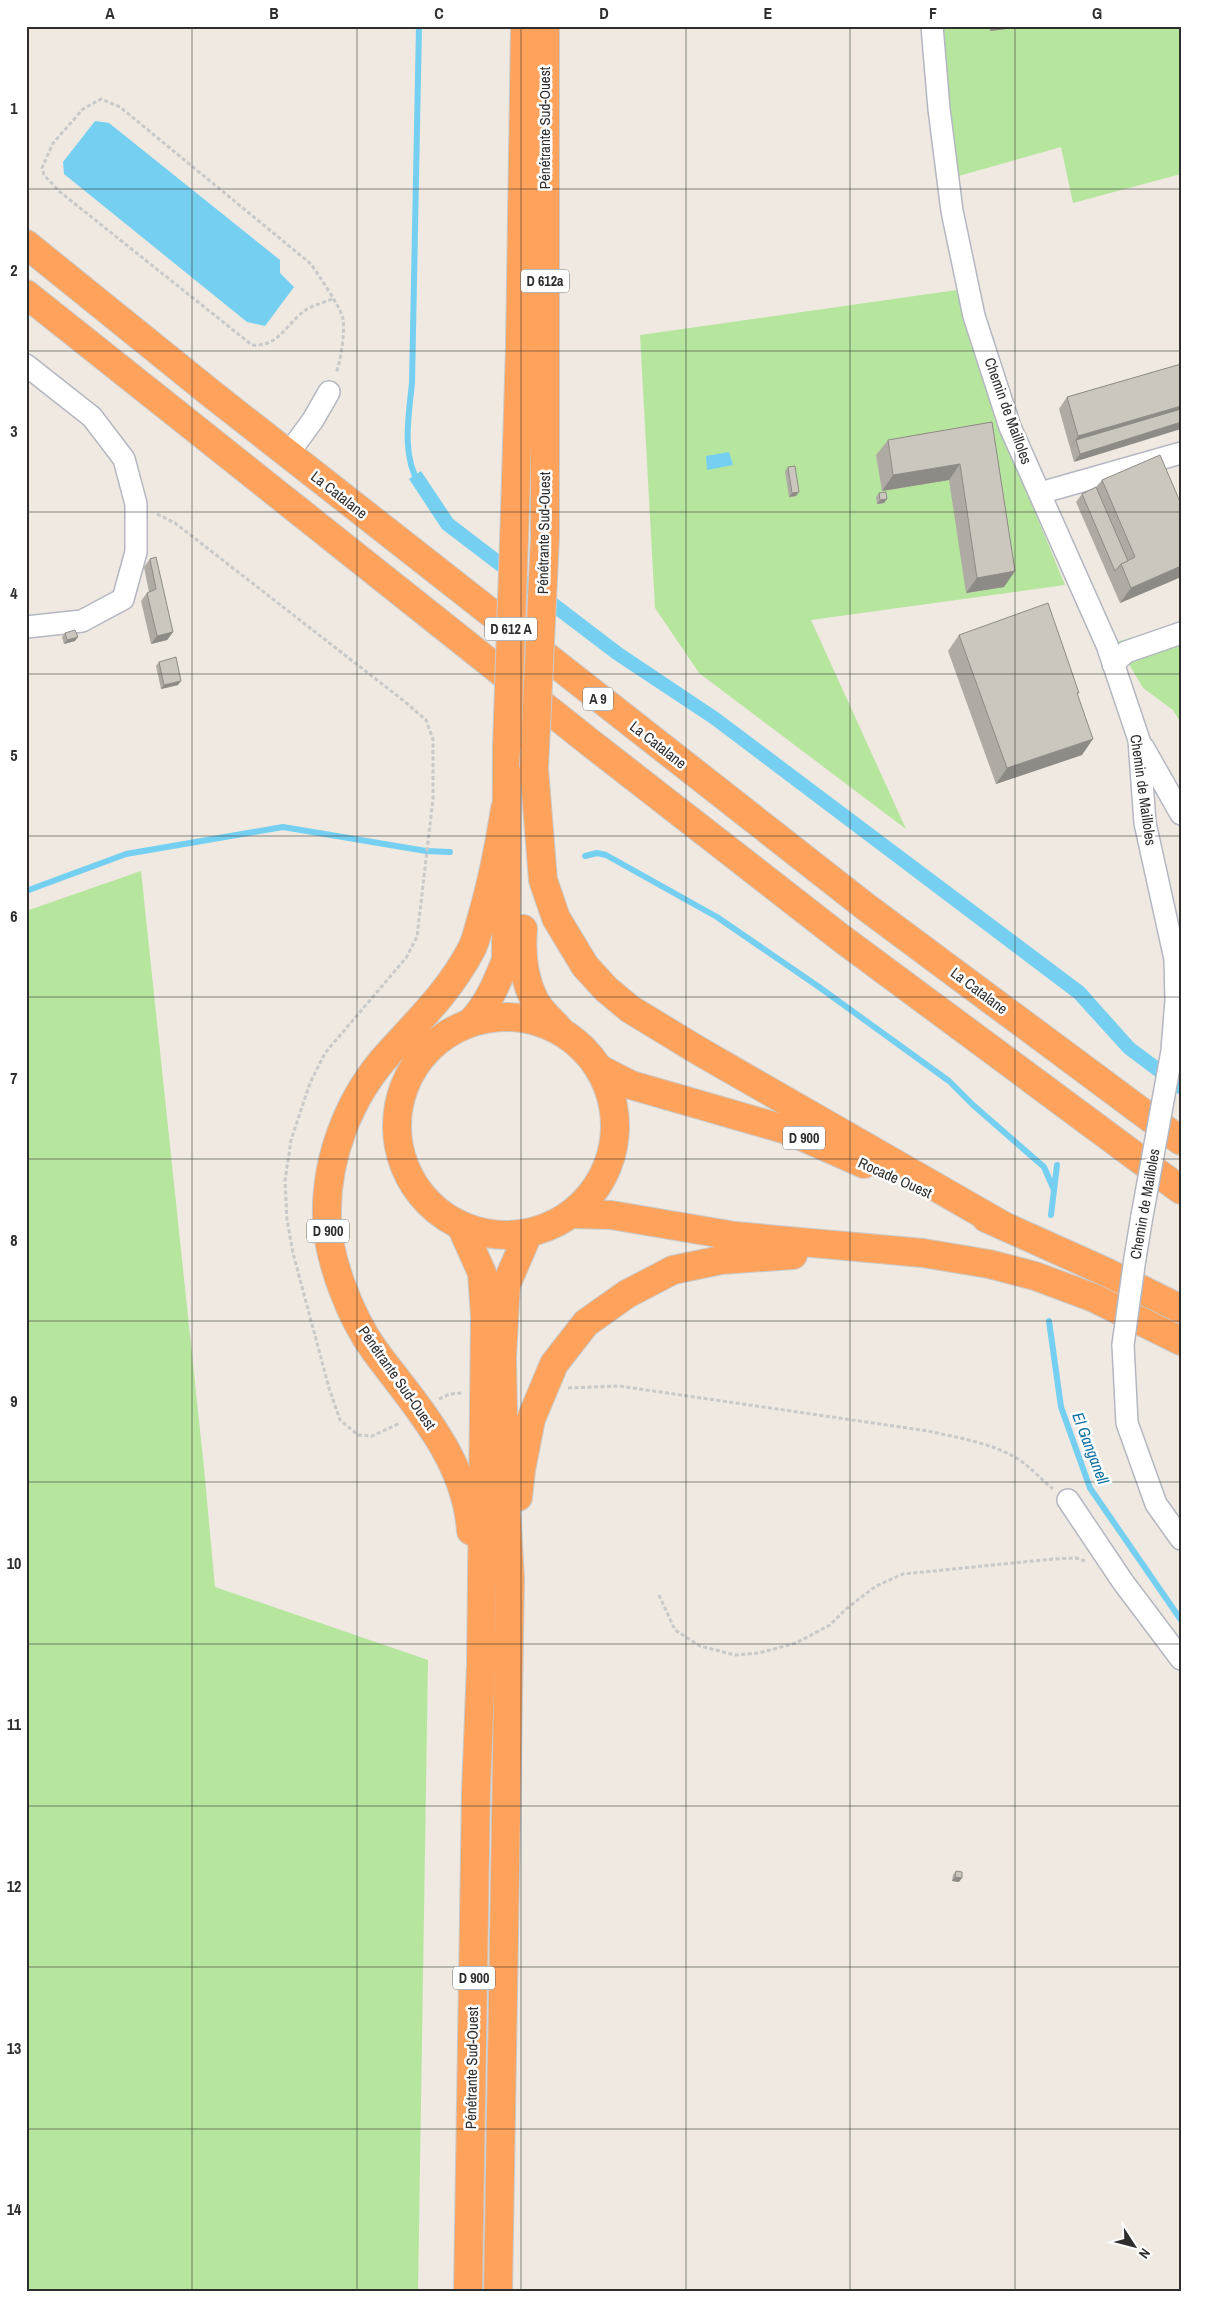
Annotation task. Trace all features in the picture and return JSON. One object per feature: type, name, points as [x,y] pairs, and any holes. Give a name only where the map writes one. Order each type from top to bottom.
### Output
[{"type":"highway","name":"Pénétrante Sud-Ouest","points":[[471,1022],[477,1016],[496,984],[506,960],[505,809],[520,346],[525,26]]},
{"type":"highway","name":"Pénétrante Sud-Ouest","points":[[545,26],[545,537],[534,768],[522,944],[525,973],[534,1000],[559,1029]]},
{"type":"highway","name":"La Catalane","points":[[26,244],[288,454],[866,907],[1181,1141]]},
{"type":"highway","name":"A 9","points":[[26,294],[588,741],[834,932],[1181,1190]]},
{"type":"highway","points":[[534,768],[543,880],[556,918],[585,966],[606,989],[630,1009],[699,1051],[1002,1225]]},
{"type":"highway","name":"Pénétrante Sud-Ouest","points":[[481,1665],[470,1513],[463,1491],[450,1456],[412,1398],[374,1350],[351,1309],[331,1250],[327,1219],[330,1179],[338,1139],[358,1095],[388,1053],[419,1022],[450,985],[472,948],[493,881],[505,809]]},
{"type":"highway","name":"Rocade Ouest","points":[[493,1017],[516,1017],[538,1021],[559,1029],[589,1054],[600,1069],[609,1087],[616,1127],[614,1147],[608,1166],[599,1184],[587,1200],[572,1214],[559,1222],[528,1234],[483,1234],[461,1226],[441,1214],[423,1198],[410,1178],[401,1156],[397,1133],[398,1109],[404,1086],[420,1059],[431,1047],[450,1032],[471,1022],[493,1017]]},
{"type":"highway","name":"Rocade Ouest","points":[[600,1069],[631,1085],[787,1130],[1106,1272],[1181,1310]]},
{"type":"highway","name":"Rocade Ouest","points":[[572,1214],[611,1215],[735,1236],[923,1253],[989,1264],[1035,1276],[1094,1298],[1181,1341]]},
{"type":"highway","name":"Pénétrante Sud-Ouest","points":[[461,1226],[482,1273],[485,1317],[481,1665],[476,1791],[468,2292]]},
{"type":"highway","points":[[498,2292],[510,1579],[504,1471],[502,1357],[506,1285],[528,1234]]},
{"type":"highway","points":[[510,1579],[521,1470],[531,1419],[554,1364],[586,1324],[627,1294],[673,1270],[720,1260],[864,1248]]},
{"type":"street","name":"Chemin de Mailloles","points":[[932,26],[939,109],[952,211],[974,316],[1010,427],[1113,664],[1139,740],[1145,823],[1175,959],[1176,1000],[1172,1051],[1142,1216],[1123,1345],[1127,1423],[1156,1504],[1181,1539]]},
{"type":"street","points":[[26,365],[92,417],[124,459],[136,504],[136,552],[124,599],[82,621],[26,627]]},
{"type":"street","points":[[288,454],[313,420],[328,392]]},
{"type":"street","points":[[1040,493],[1181,453]]},
{"type":"street","points":[[1113,664],[1126,652],[1181,633]]},
{"type":"street","points":[[1139,740],[1181,814]]},
{"type":"street","points":[[1068,1500],[1122,1582],[1181,1659]]},
{"type":"path","points":[[328,392],[341,361],[343,318],[312,264],[120,107],[101,99],[95,102],[83,109],[54,143],[42,168],[44,175],[60,192],[252,345],[262,346],[276,340],[304,311],[332,299]]},
{"type":"path","points":[[136,504],[175,523],[404,701],[426,720],[433,739],[432,799],[417,937],[406,958],[325,1053],[310,1083],[291,1140],[285,1181],[287,1220],[293,1253],[328,1388],[340,1420],[358,1435],[372,1436],[406,1419]]},
{"type":"path","points":[[563,1388],[619,1386],[928,1431],[969,1440],[1021,1461],[1068,1500]]},
{"type":"path","points":[[436,1400],[450,1394],[465,1393]]},
{"type":"path","points":[[659,1595],[675,1630],[700,1646],[735,1655],[759,1654],[796,1643],[822,1630],[876,1586],[903,1574],[1054,1559],[1076,1558],[1091,1564]]},
{"type":"green space","points":[[941,26],[1181,26],[1181,174],[1073,203],[1061,147],[955,177]]},
{"type":"green space","points":[[957,290],[1005,439],[1065,585],[811,620],[906,829],[699,673],[655,608],[640,335]]},
{"type":"green space","points":[[1181,624],[1181,723],[1173,710],[1143,688],[1116,642]]},
{"type":"green space","points":[[141,871],[215,1587],[428,1660],[418,2292],[26,2292],[26,911]]},
{"type":"water","points":[[95,121],[109,123],[280,260],[280,273],[294,287],[265,326],[247,322],[64,174],[63,162]]},
{"type":"water","points":[[729,452],[733,465],[707,470],[706,456]]},
{"type":"water","points":[[421,471],[453,519],[622,648],[719,713],[1084,987],[1134,1043],[1181,1078],[1181,1096],[1124,1053],[1074,998],[711,724],[613,659],[442,529],[409,479]]},
{"type":"building","points":[[1181,364],[1181,406],[1078,436],[1067,397]]},
{"type":"building","points":[[1181,409],[1181,422],[1080,454],[1076,440]]},
{"type":"building","points":[[992,422],[1015,571],[977,578],[960,464],[893,475],[888,440]]},
{"type":"building","points":[[1160,455],[1181,504],[1181,566],[1131,588],[1121,564],[1135,557],[1102,480]]},
{"type":"building","points":[[795,466],[799,492],[792,493],[788,467]]},
{"type":"building","points":[[1096,487],[1128,561],[1121,564],[1115,571],[1082,494]]},
{"type":"building","points":[[886,492],[887,499],[880,500],[879,493]]},
{"type":"building","points":[[156,557],[173,632],[157,636],[147,593],[156,589],[150,559]]},
{"type":"building","points":[[1048,603],[1093,739],[1007,768],[959,635]]},
{"type":"building","points":[[75,630],[78,637],[67,640],[65,633]]},
{"type":"building","points":[[176,657],[181,681],[164,685],[159,662]]},
{"type":"building","points":[[956,1871],[962,1872],[962,1878],[955,1877]]},
{"type":"waterway","points":[[419,26],[412,383],[408,421],[408,447],[413,472],[419,483]]},
{"type":"waterway","points":[[26,891],[126,854],[283,827],[426,851],[450,852]]},
{"type":"waterway","points":[[585,856],[597,853],[606,855],[717,917],[819,987],[949,1081],[973,1105],[1044,1167],[1054,1190]]},
{"type":"waterway","name":"El Ganganell","points":[[1051,1215],[1057,1165]]},
{"type":"waterway","name":"El Ganganell","points":[[1049,1321],[1061,1407],[1090,1488],[1181,1620]]}]
